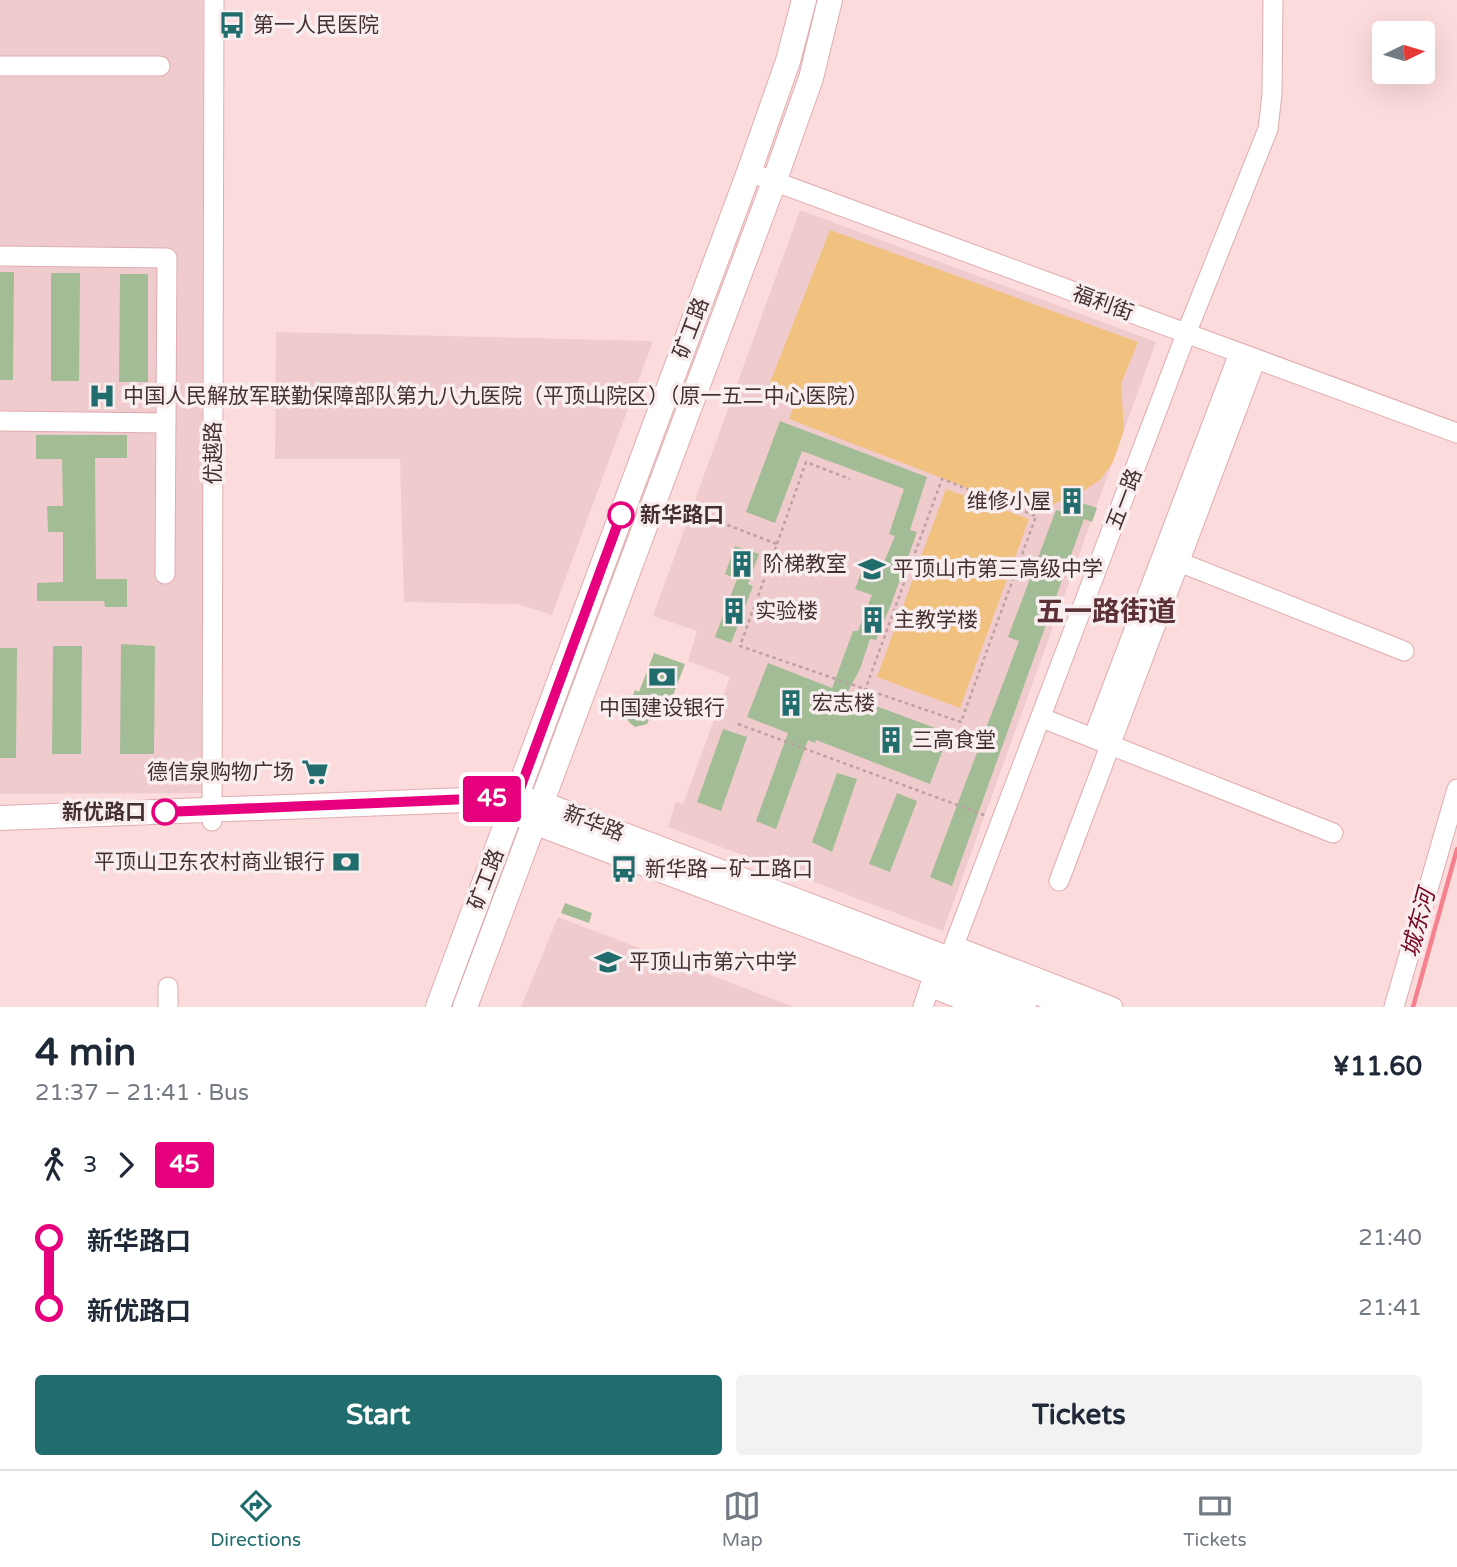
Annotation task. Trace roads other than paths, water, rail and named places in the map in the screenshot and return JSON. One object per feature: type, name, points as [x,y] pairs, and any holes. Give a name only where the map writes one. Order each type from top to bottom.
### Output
[{"type":"main road","name":"矿工路","points":[[465,1007],[526,808],[788,61],[804,0]]},
{"type":"main road","name":"矿工路","points":[[438,1007],[526,808],[655,498],[811,78],[830,0]]},
{"type":"main road","name":"新华路","points":[[0,817],[212,816],[526,808],[944,968],[1075,1007]]},
{"type":"main road","name":"新华路","points":[[0,826],[212,816]]},
{"type":"main road","name":"新华路","points":[[944,968],[1024,1007]]},
{"type":"street","name":"优越路","points":[[212,816],[214,0]]},
{"type":"street","name":"五一路","points":[[923,1007],[944,968],[1042,718],[1186,334],[1268,129],[1272,94],[1273,0]]},
{"type":"street","points":[[0,66],[160,66]]},
{"type":"street","name":"福利街","points":[[749,172],[1457,433]]},
{"type":"street","points":[[0,256],[167,258],[165,574]]},
{"type":"street","points":[[1101,741],[1180,562],[1248,356]]},
{"type":"street","points":[[1059,881],[1101,741],[1248,356]]},
{"type":"street","points":[[0,421],[166,423]]},
{"type":"street","points":[[1180,562],[1404,651]]},
{"type":"street","points":[[1042,718],[1333,833]]},
{"type":"street","points":[[1394,1007],[1457,789]]},
{"type":"street","points":[[944,968],[980,1007]]},
{"type":"street","points":[[944,968],[1113,1007]]},
{"type":"street","points":[[168,987],[168,1007]]},
{"type":"waterway","name":"城东河","points":[[1413,1007],[1457,849]]},
{"type":"place","name":"第一人民医院","points":[[232,25]]},
{"type":"place","name":"中国人民解放军联勤保障部队第九八九医院（平顶山院区）（原一五二中心医院）","points":[[102,396]]},
{"type":"place","name":"维修小屋","points":[[1072,501]]},
{"type":"place","name":"新华路口","points":[[621,515]]},
{"type":"place","name":"阶梯教室","points":[[742,564]]},
{"type":"place","name":"平顶山市第三高级中学","points":[[872,569]]},
{"type":"place","name":"实验楼","points":[[734,611]]},
{"type":"place","name":"主教学楼","points":[[873,620]]},
{"type":"place","name":"中国建设银行","points":[[662,677]]},
{"type":"place","name":"宏志楼","points":[[791,703]]},
{"type":"place","name":"三高食堂","points":[[891,740]]},
{"type":"place","name":"德信泉购物广场","points":[[315,772]]},
{"type":"place","name":"新优路口","points":[[165,812]]},
{"type":"place","name":"平顶山卫东农村商业银行","points":[[346,862]]},
{"type":"place","name":"新华路－矿工路口","points":[[624,869]]},
{"type":"place","name":"平顶山市第六中学","points":[[608,962]]},
{"type":"district","name":"五一路街道","points":[[1106,611]]}]
